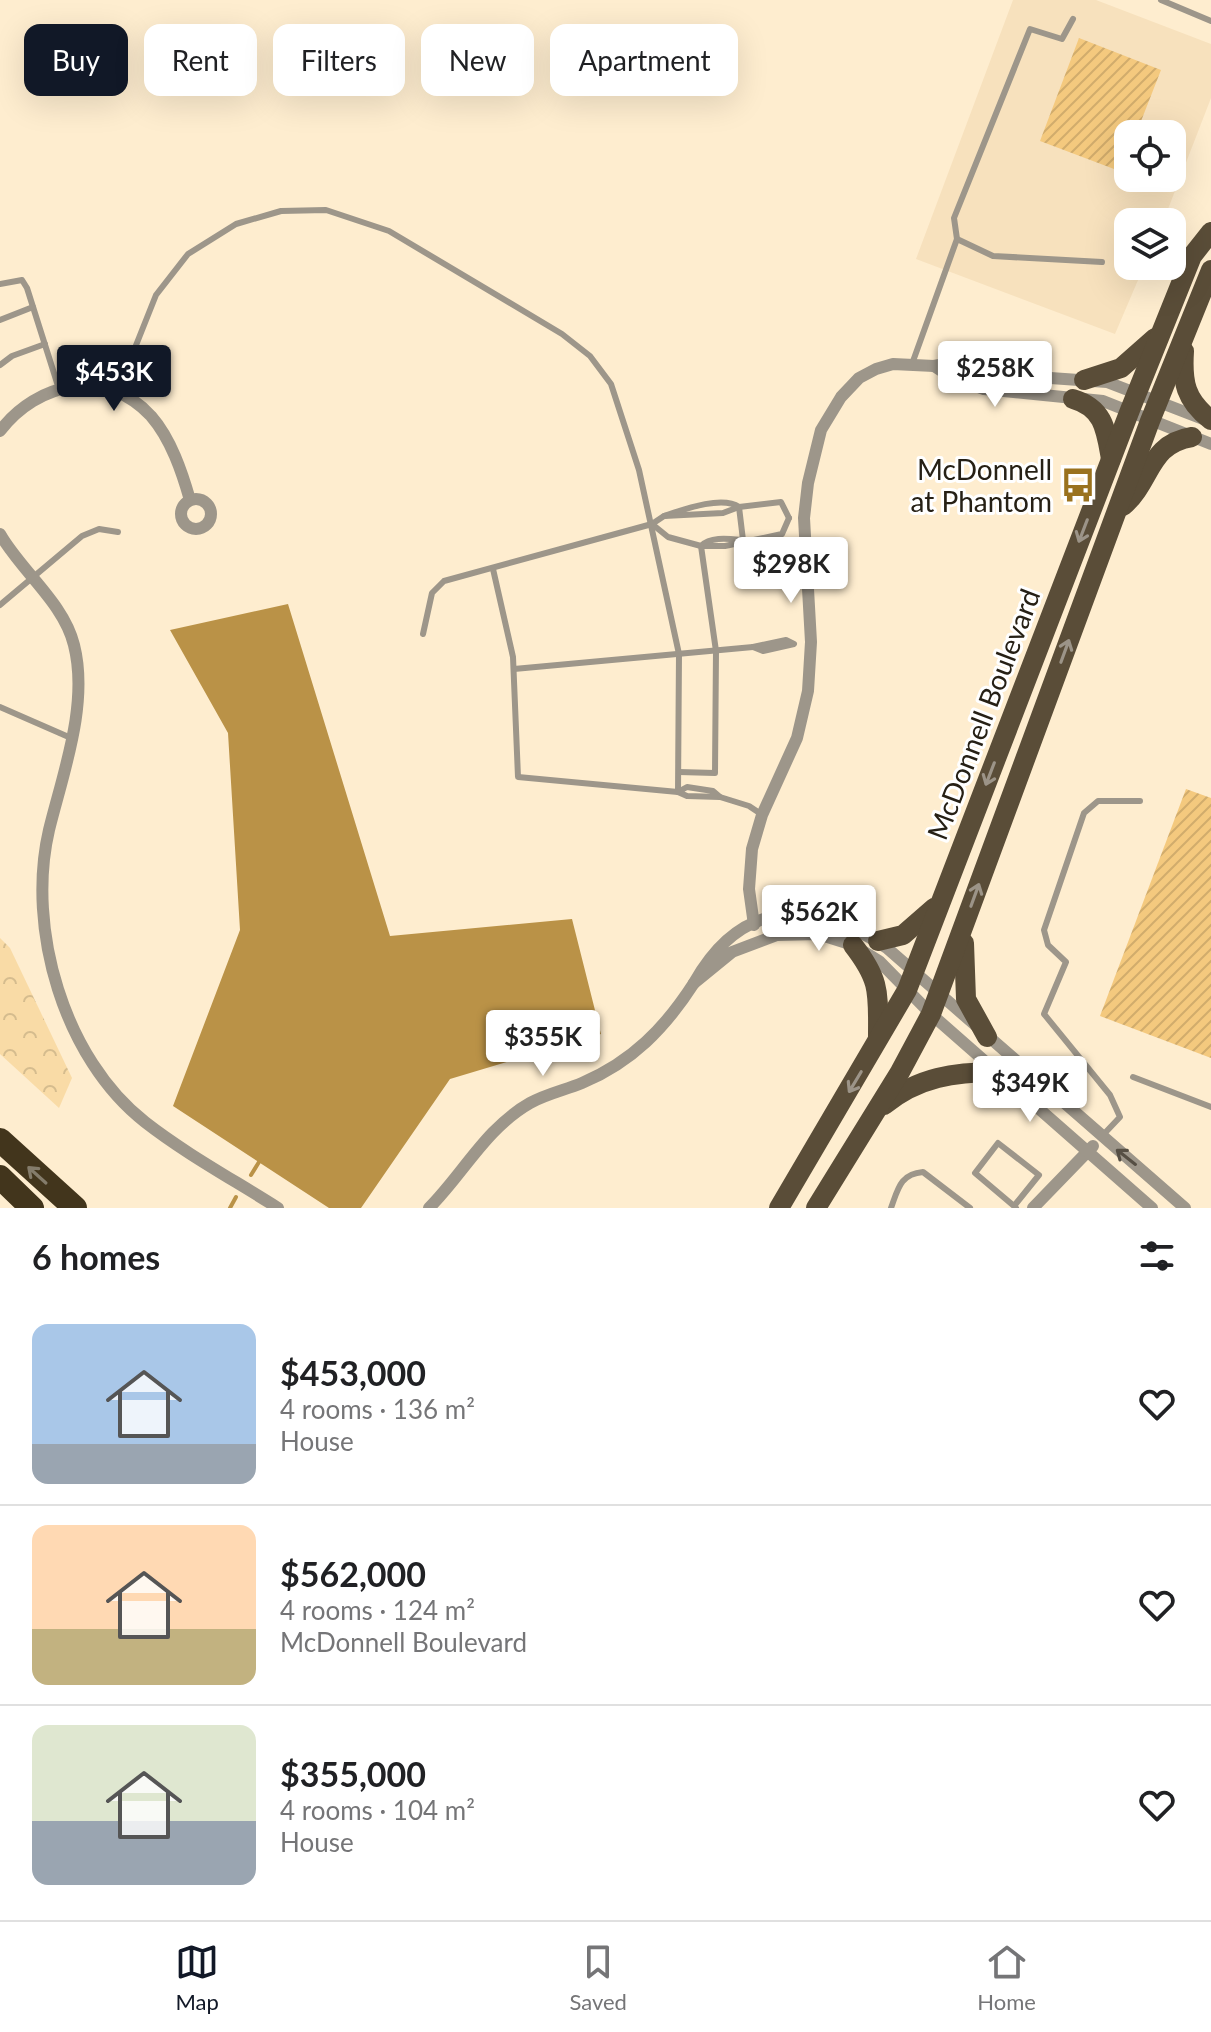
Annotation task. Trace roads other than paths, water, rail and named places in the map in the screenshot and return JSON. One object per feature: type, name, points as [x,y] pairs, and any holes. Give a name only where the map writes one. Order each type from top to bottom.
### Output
[{"type":"highway","points":[[0,1140],[75,1208]]},
{"type":"highway","points":[[0,1177],[32,1208]]},
{"type":"main road","name":"McDonnell Boulevard","points":[[779,1208],[878,1044],[910,981],[1192,256],[1210,242]]},
{"type":"main road","name":"McDonnell Boulevard","points":[[816,1208],[875,1112],[934,1004],[1154,412],[1211,270]]},
{"type":"main road","points":[[1084,380],[1114,373],[1133,361],[1163,329]]},
{"type":"main road","points":[[1184,336],[1184,386],[1196,408],[1211,421]]},
{"type":"main road","points":[[1073,399],[1089,404],[1098,411],[1111,459]]},
{"type":"main road","points":[[1117,511],[1138,493],[1158,453],[1167,445],[1201,440]]},
{"type":"main road","points":[[878,941],[903,935],[942,899]]},
{"type":"main road","points":[[962,930],[966,999],[987,1037]]},
{"type":"main road","points":[[853,945],[870,966],[879,988],[878,1044]]},
{"type":"main road","points":[[875,1112],[898,1094],[923,1081],[959,1073],[997,1072]]},
{"type":"street","points":[[756,940],[749,889],[752,849],[762,815],[797,738],[808,691],[811,642],[804,518],[808,483],[821,430],[841,397],[859,378],[876,369],[955,362],[1022,376],[1107,382],[1134,402],[1201,440]]},
{"type":"street","points":[[934,366],[951,377],[984,389],[1134,402],[1154,412],[1211,421]]},
{"type":"street","points":[[0,431],[12,415],[36,396],[80,384],[116,394],[149,415],[167,439],[190,500]]},
{"type":"street","points":[[0,534],[57,609],[74,643],[79,681],[71,738],[42,859],[41,916],[51,968],[64,1009],[83,1046],[110,1085],[143,1121],[278,1208]]},
{"type":"street","points":[[429,1208],[471,1154],[529,1103],[613,1067],[660,1032],[709,957],[753,920],[778,915],[822,918],[860,930],[878,941],[910,981],[997,1072],[1152,1208]]},
{"type":"street","points":[[694,983],[732,952],[756,940],[777,935],[818,934],[853,945],[910,981],[934,1004],[987,1037],[1185,1208]]},
{"type":"street","points":[[1033,1208],[1100,1137]]},
{"type":"lane","points":[[1161,0],[1211,21]]},
{"type":"lane","points":[[912,364],[957,239],[954,218],[1030,29],[1062,39],[1073,19]]},
{"type":"lane","points":[[116,394],[156,295],[188,254],[236,224],[281,211],[326,210],[389,231],[562,334],[590,356],[611,384],[628,427],[679,654],[678,792]]},
{"type":"lane","points":[[957,239],[993,256],[1102,262]]},
{"type":"lane","points":[[0,284],[22,280],[59,389]]},
{"type":"lane","points":[[0,320],[33,307]]},
{"type":"lane","points":[[0,365],[45,344]]},
{"type":"lane","points":[[423,634],[432,593],[444,581],[652,524],[664,516],[723,513],[739,507],[781,502],[789,518]]},
{"type":"lane","points":[[739,507],[743,540]]},
{"type":"lane","points":[[789,518],[804,518]]},
{"type":"lane","points":[[652,524],[668,537],[701,546],[725,546],[782,534],[789,518]]},
{"type":"lane","points":[[0,605],[82,536],[99,529],[118,532]]},
{"type":"lane","points":[[679,772],[715,773],[716,651],[701,546]]},
{"type":"lane","points":[[493,569],[514,669],[518,777],[678,792],[687,787],[704,788],[720,797],[749,806],[762,815]]},
{"type":"lane","points":[[514,669],[753,647],[763,651],[811,642]]},
{"type":"lane","points":[[0,707],[71,738]]},
{"type":"lane","points":[[1100,1137],[1120,1117],[1110,1095],[1044,1014],[1066,962],[1048,945],[1044,930],[1084,813],[1098,801],[1140,801]]},
{"type":"lane","points":[[1133,1077],[1211,1107]]},
{"type":"lane","points":[[998,1143],[1039,1175],[1015,1207],[975,1173],[998,1143]]},
{"type":"lane","points":[[891,1208],[902,1179],[910,1173],[923,1172],[970,1208]]},
{"type":"waterway","points":[[251,1175],[259,1162]]},
{"type":"waterway","points":[[230,1208],[236,1197]]},
{"type":"place","name":"McDonnell at Phantom","points":[[1078,485]]}]
